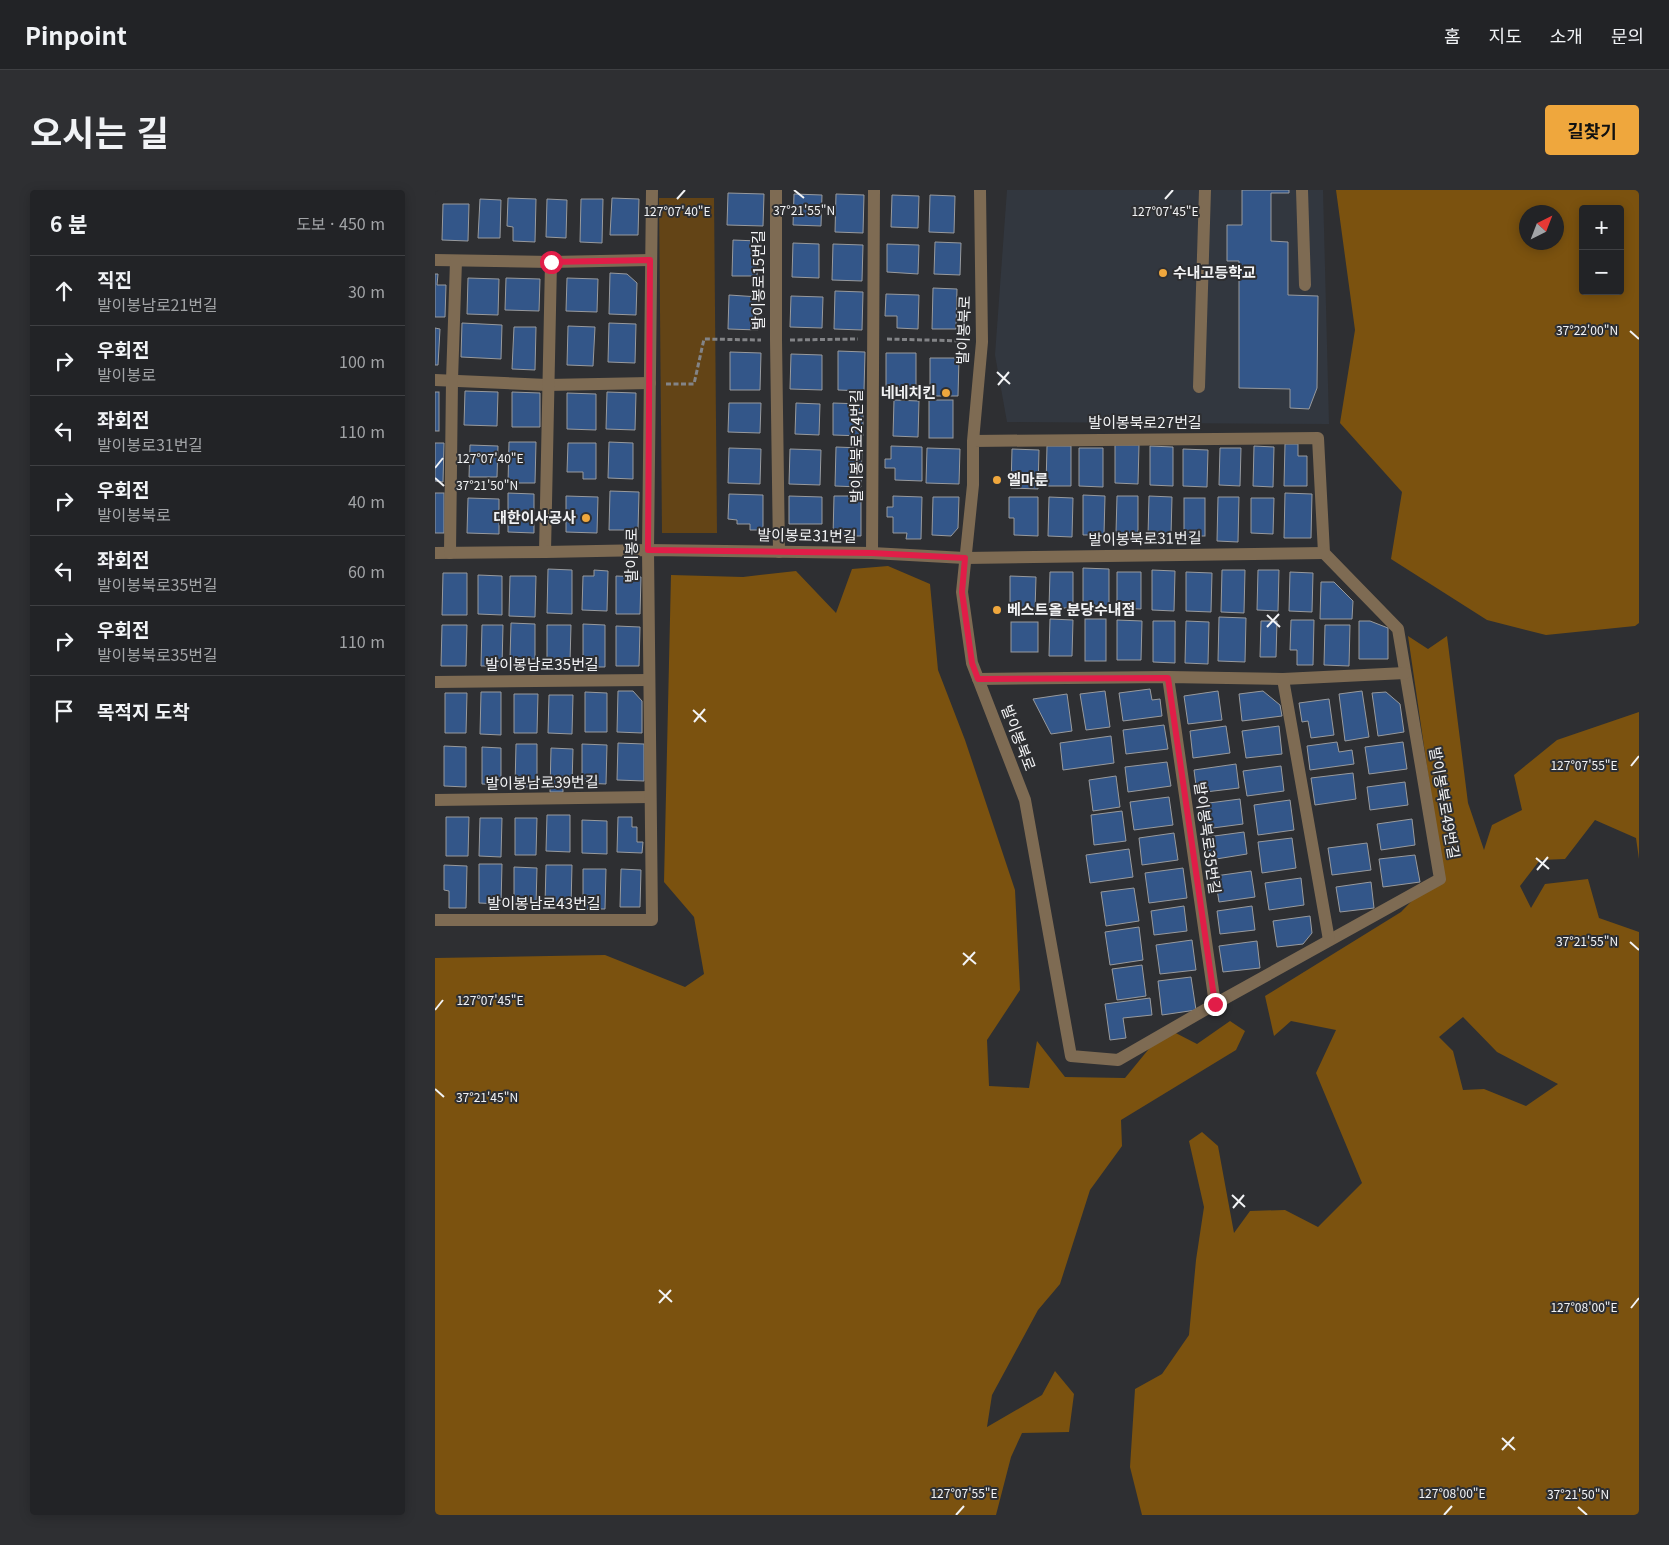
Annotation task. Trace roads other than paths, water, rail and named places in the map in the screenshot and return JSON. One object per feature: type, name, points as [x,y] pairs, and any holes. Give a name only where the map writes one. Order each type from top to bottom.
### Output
[{"type":"street","name":"발이봉로","points":[[652,190],[648,550],[653,920]]},
{"type":"street","name":"발이봉로15번길","points":[[776,190],[775,340],[779,552]]},
{"type":"street","name":"발이봉북로24번길","points":[[872,553],[874,190]]},
{"type":"street","name":"발이봉북로","points":[[980,190],[982,342],[973,440],[973,485],[962,592],[972,663],[1025,800],[1071,1056]]},
{"type":"street","points":[[1199,387],[1201,262],[1205,190]]},
{"type":"street","points":[[1302,190],[1305,285]]},
{"type":"street","points":[[435,260],[551,262],[650,260]]},
{"type":"street","points":[[450,553],[452,380],[456,261]]},
{"type":"street","points":[[545,552],[551,262]]},
{"type":"street","points":[[435,380],[547,385],[650,383]]},
{"type":"street","name":"발이봉북로27번길","points":[[973,440],[1318,438],[1325,553]]},
{"type":"street","name":"발이봉로31번길","points":[[435,553],[648,550],[872,553],[965,558]]},
{"type":"street","name":"발이봉북로31번길","points":[[965,558],[1325,553]]},
{"type":"street","name":"발이봉북로49번길","points":[[1071,1056],[1118,1060],[1440,879],[1398,629],[1325,553]]},
{"type":"street","points":[[978,679],[1283,679],[1405,673]]},
{"type":"street","name":"발이봉북로35번길","points":[[1168,678],[1215,1004]]},
{"type":"street","points":[[1283,679],[1329,940]]},
{"type":"street","name":"발이봉남로35번길","points":[[435,682],[649,680]]},
{"type":"street","name":"발이봉남로39번길","points":[[435,800],[650,797]]},
{"type":"street","name":"발이봉남로43번길","points":[[435,920],[653,920]]},
{"type":"place","name":"수내고등학교","points":[[1163,273]]},
{"type":"place","name":"네네치킨","points":[[946,393]]},
{"type":"place","name":"엘마룬","points":[[997,480]]},
{"type":"place","name":"대한이사공사","points":[[586,518]]},
{"type":"place","name":"베스트올 분당수내점","points":[[997,610]]}]
